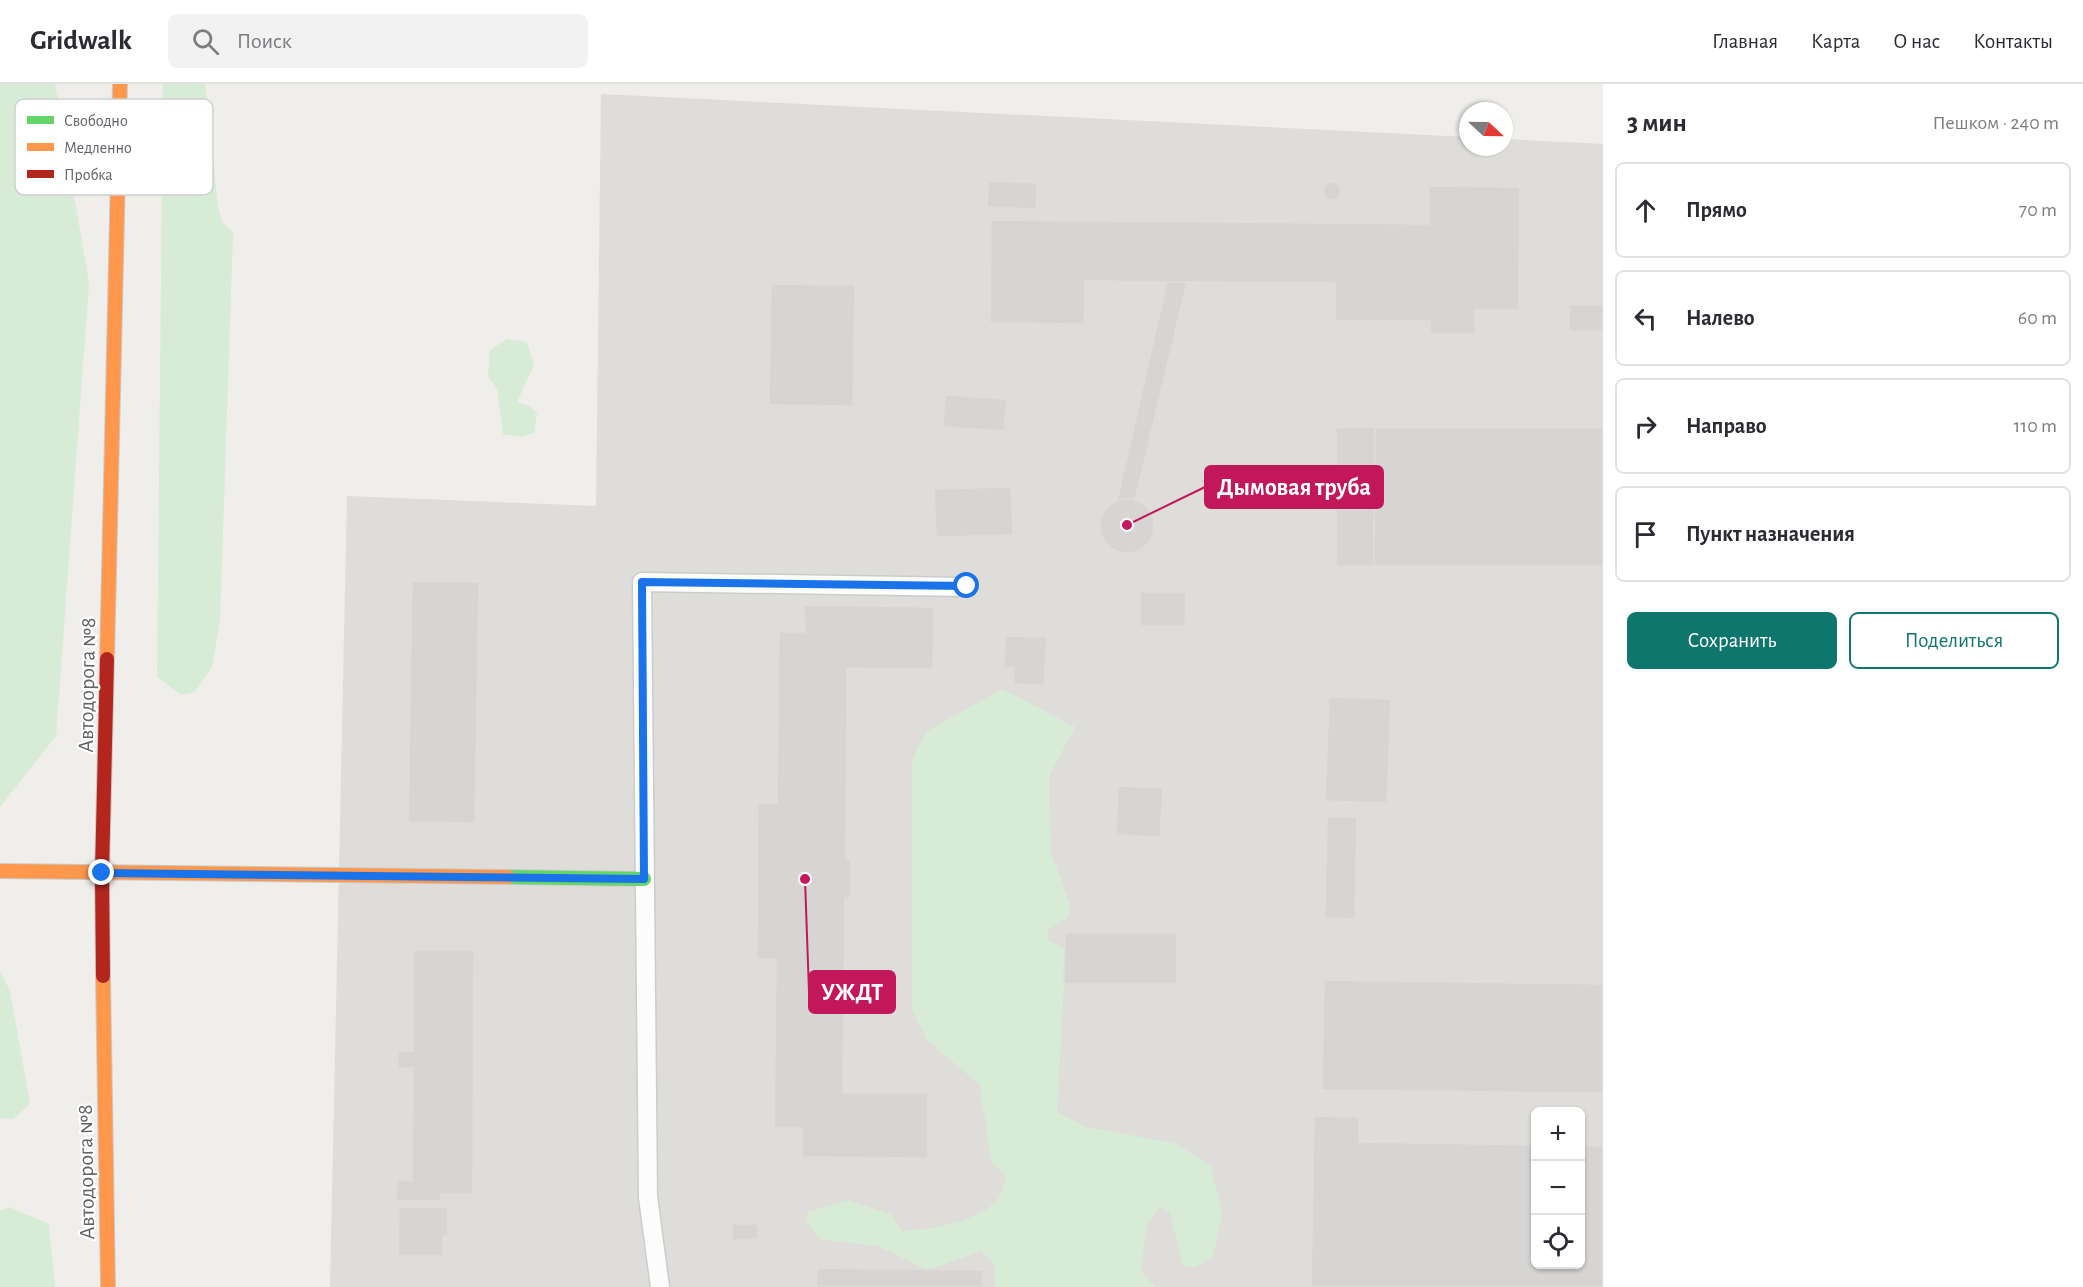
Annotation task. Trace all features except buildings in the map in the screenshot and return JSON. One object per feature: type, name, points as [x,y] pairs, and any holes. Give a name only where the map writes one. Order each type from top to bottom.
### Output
[{"type":"street","name":"Автодорога №8","points":[[120,84],[120,99]]},
{"type":"street","name":"Автодорога №8","points":[[108,1287],[102,873],[117,195]]},
{"type":"street","points":[[0,871],[644,879]]},
{"type":"lane","points":[[660,1287],[648,1197],[642,582],[967,586]]},
{"type":"shaded area","points":[[601,94],[1459,137],[1459,156],[1513,156],[1513,139],[1603,144],[1603,1287],[330,1287],[347,496],[596,506]]},
{"type":"green space","points":[[0,84],[55,84],[58,99],[15,99],[15,195],[74,195],[89,283],[56,736],[0,807]]},
{"type":"green space","points":[[163,84],[205,84],[207,99],[163,99]]},
{"type":"green space","points":[[213,160],[218,207],[222,222],[233,232],[220,621],[212,667],[195,692],[181,695],[157,677],[162,195],[213,195]]},
{"type":"green space","points":[[507,339],[527,342],[534,365],[517,402],[529,406],[537,413],[534,433],[521,437],[503,434],[497,389],[488,376],[490,350]]},
{"type":"green space","points":[[1002,689],[1075,727],[1049,776],[1050,851],[1070,904],[1069,917],[1049,929],[1047,939],[1066,950],[1057,1112],[1086,1127],[1174,1143],[1211,1166],[1222,1213],[1213,1256],[1194,1268],[1183,1265],[1170,1213],[1160,1206],[1147,1224],[1141,1271],[1155,1287],[994,1287],[995,1265],[981,1251],[928,1270],[878,1246],[820,1239],[807,1223],[808,1212],[848,1200],[890,1214],[903,1231],[927,1229],[970,1218],[993,1205],[1002,1192],[1006,1178],[991,1160],[980,1085],[927,1040],[912,1010],[912,760],[926,732]]},
{"type":"green space","points":[[0,971],[10,991],[30,1104],[13,1119],[0,1118]]},
{"type":"green space","points":[[9,1207],[49,1224],[55,1287],[0,1287],[0,1211]]},
{"type":"traffic: fast","points":[[508,877],[644,879]]},
{"type":"traffic: slow","points":[[120,84],[120,99]]},
{"type":"traffic: slow","points":[[107,659],[117,195]]},
{"type":"traffic: slow","points":[[0,871],[508,877]]},
{"type":"traffic: slow","points":[[103,976],[108,1287]]},
{"type":"traffic: jam","points":[[103,976],[102,873],[107,659]]},
{"type":"place","name":"Дымовая труба","points":[[1127,525]]},
{"type":"place","name":"УЖДТ","points":[[805,879]]},
{"type":"route","points":[[102,873],[644,879],[642,582],[967,586]]}]
